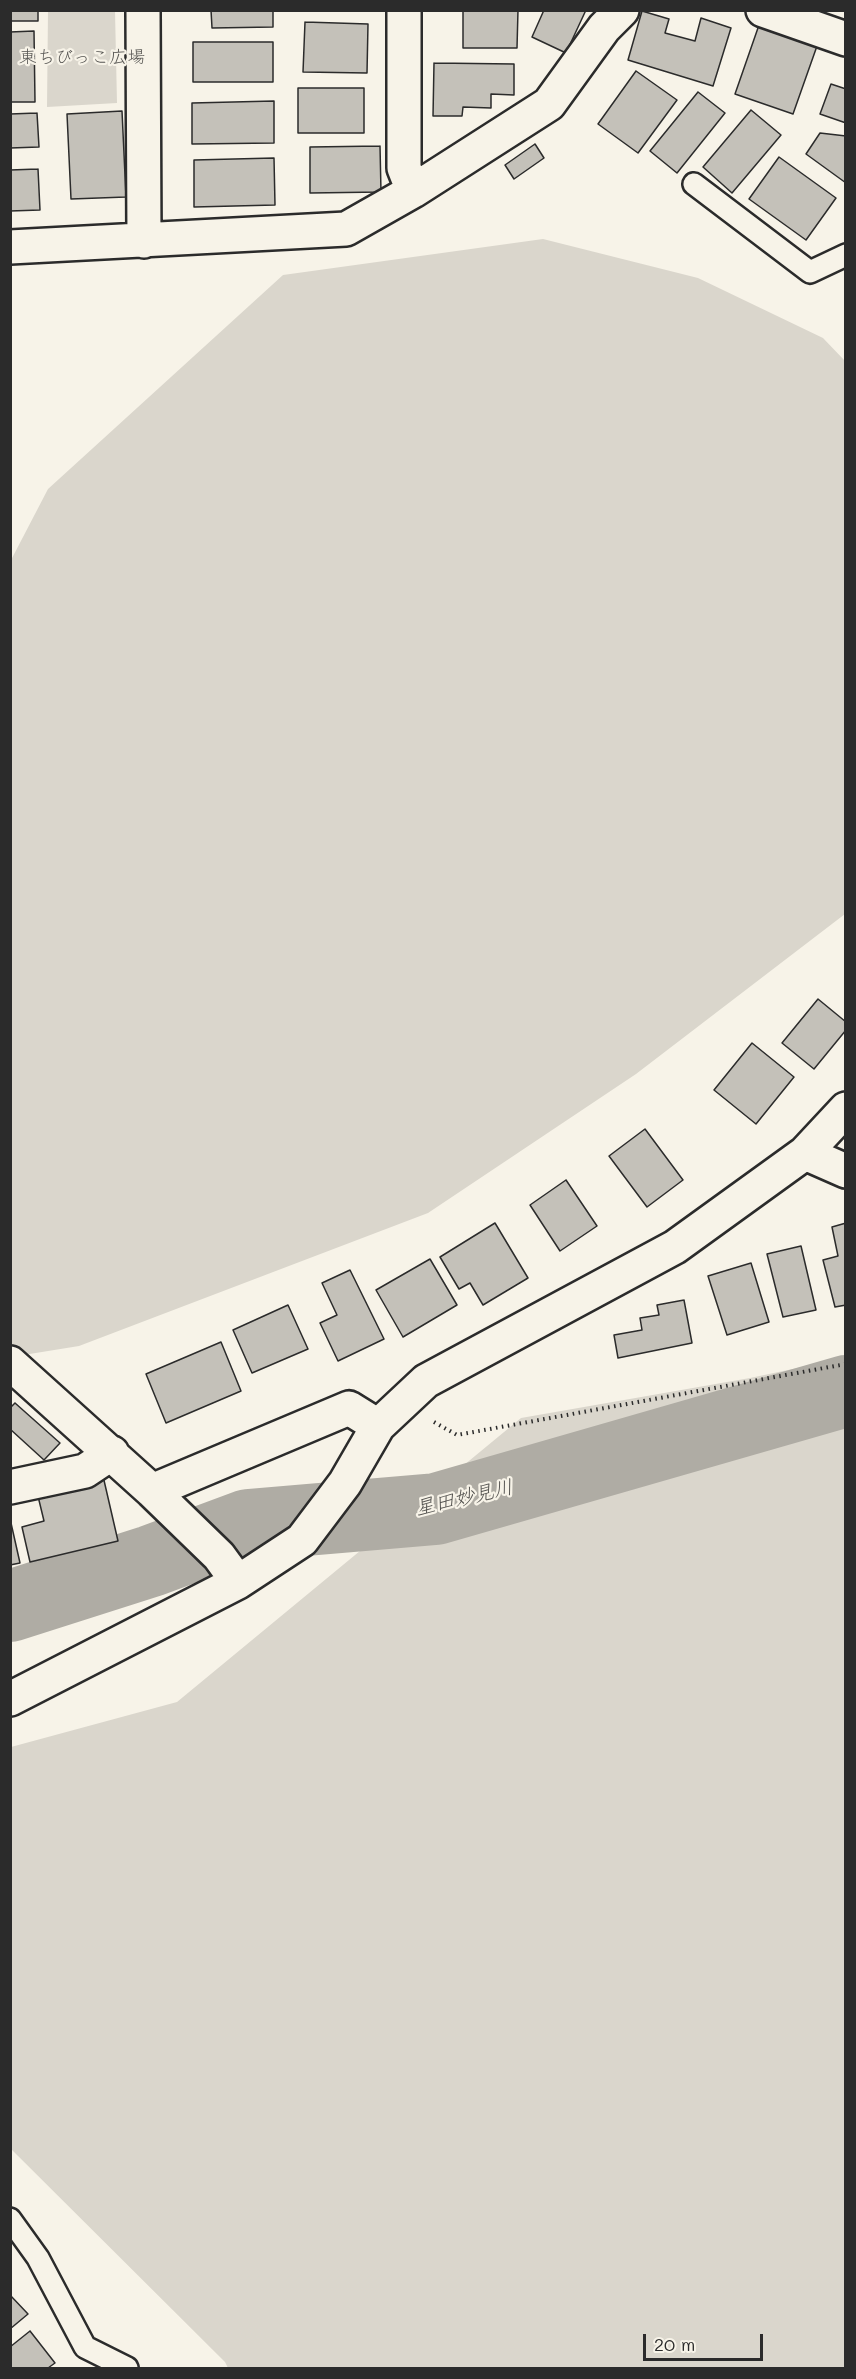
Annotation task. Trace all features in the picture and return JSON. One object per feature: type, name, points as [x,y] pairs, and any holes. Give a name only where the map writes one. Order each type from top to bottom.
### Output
[{"type":"street","points":[[143,10],[144,241]]},
{"type":"street","points":[[404,10],[404,168],[414,191]]},
{"type":"street","points":[[10,247],[346,230],[414,191],[549,104],[603,28],[622,10]]},
{"type":"street","points":[[763,10],[846,39]]},
{"type":"street","points":[[10,1699],[238,1582],[302,1540],[345,1483],[390,1415],[426,1381],[675,1247],[805,1153],[846,1109]]},
{"type":"street","points":[[805,1153],[846,1171]]},
{"type":"street","points":[[10,1363],[152,1491],[219,1556],[238,1582]]},
{"type":"street","points":[[152,1491],[349,1408],[390,1415]]},
{"type":"street","points":[[10,1487],[85,1471],[112,1454]]},
{"type":"lane","points":[[694,184],[810,272],[846,255]]},
{"type":"lane","points":[[10,2219],[38,2258],[85,2347],[127,2368]]},
{"type":"path","points":[[390,1415],[457,1435],[846,1364]]},
{"type":"green space","name":"東ちびっこ広場","points":[[48,11],[115,11],[117,103],[47,107]]},
{"type":"green space","points":[[543,239],[698,278],[823,338],[846,362],[845,914],[636,1074],[428,1213],[79,1346],[11,1357],[10,562],[48,489],[283,275]]},
{"type":"green space","points":[[845,1358],[845,2368],[228,2368],[225,2362],[11,2149],[11,1747],[177,1702],[521,1418],[750,1378]]},
{"type":"building","points":[[10,10],[38,10],[38,21],[10,21]]},
{"type":"building","points":[[211,10],[273,10],[273,27],[212,28]]},
{"type":"building","points":[[463,10],[518,10],[517,48],[463,48]]},
{"type":"building","points":[[544,10],[586,10],[566,53],[532,37]]},
{"type":"building","points":[[642,11],[669,19],[665,33],[695,41],[701,18],[731,28],[713,86],[628,60]]},
{"type":"building","points":[[305,22],[368,24],[367,73],[303,72]]},
{"type":"building","points":[[759,25],[817,46],[793,114],[735,94]]},
{"type":"building","points":[[34,31],[35,102],[10,102],[10,32]]},
{"type":"building","points":[[193,42],[273,42],[273,82],[193,82]]},
{"type":"building","points":[[434,63],[514,64],[514,95],[491,94],[491,108],[463,107],[462,116],[433,116]]},
{"type":"building","points":[[636,71],[677,100],[638,153],[598,124]]},
{"type":"building","points":[[831,84],[846,89],[846,123],[820,114]]},
{"type":"building","points":[[298,88],[364,88],[364,133],[298,133]]},
{"type":"building","points":[[698,92],[725,113],[677,173],[650,151]]},
{"type":"building","points":[[274,101],[274,143],[192,144],[192,103]]},
{"type":"building","points":[[751,110],[781,135],[732,193],[703,167]]},
{"type":"building","points":[[122,111],[126,197],[71,199],[67,114]]},
{"type":"building","points":[[37,113],[39,147],[10,148],[10,114]]},
{"type":"building","points":[[820,133],[846,136],[846,183],[806,154]]},
{"type":"building","points":[[535,144],[544,158],[514,179],[505,165]]},
{"type":"building","points":[[380,146],[381,192],[310,193],[310,147]]},
{"type":"building","points":[[779,157],[836,198],[806,240],[749,199]]},
{"type":"building","points":[[274,158],[275,205],[194,207],[194,160]]},
{"type":"building","points":[[38,169],[40,210],[10,211],[10,170]]},
{"type":"building","points":[[818,999],[846,1022],[846,1030],[814,1069],[782,1043]]},
{"type":"building","points":[[752,1043],[794,1077],[756,1124],[714,1090]]},
{"type":"building","points":[[645,1129],[683,1180],[647,1207],[609,1156]]},
{"type":"building","points":[[566,1180],[597,1226],[560,1251],[530,1205]]},
{"type":"building","points":[[495,1223],[528,1278],[483,1305],[470,1283],[459,1289],[440,1257]]},
{"type":"building","points":[[846,1223],[846,1305],[835,1307],[823,1260],[838,1256],[832,1227]]},
{"type":"building","points":[[801,1246],[816,1310],[783,1317],[767,1254]]},
{"type":"building","points":[[430,1259],[457,1305],[403,1337],[376,1290]]},
{"type":"building","points":[[751,1263],[769,1322],[727,1335],[708,1276]]},
{"type":"building","points":[[350,1270],[384,1339],[338,1361],[320,1323],[337,1315],[322,1283]]},
{"type":"building","points":[[684,1300],[692,1343],[618,1358],[614,1335],[642,1330],[640,1318],[659,1315],[657,1305]]},
{"type":"building","points":[[288,1305],[308,1349],[252,1373],[233,1330]]},
{"type":"building","points":[[221,1342],[241,1391],[166,1423],[146,1374]]},
{"type":"building","points":[[15,1403],[60,1443],[44,1460],[10,1429],[10,1408]]},
{"type":"building","points":[[103,1476],[118,1541],[30,1562],[22,1527],[44,1521],[37,1492]]},
{"type":"building","points":[[10,1523],[20,1563],[10,1565]]},
{"type":"building","points":[[10,2295],[28,2314],[10,2329]]},
{"type":"building","points":[[30,2331],[55,2363],[48,2368],[10,2368],[10,2347]]},
{"type":"waterway","name":"星田妙見川","points":[[10,1606],[151,1561],[248,1525],[436,1509],[846,1391]]}]
